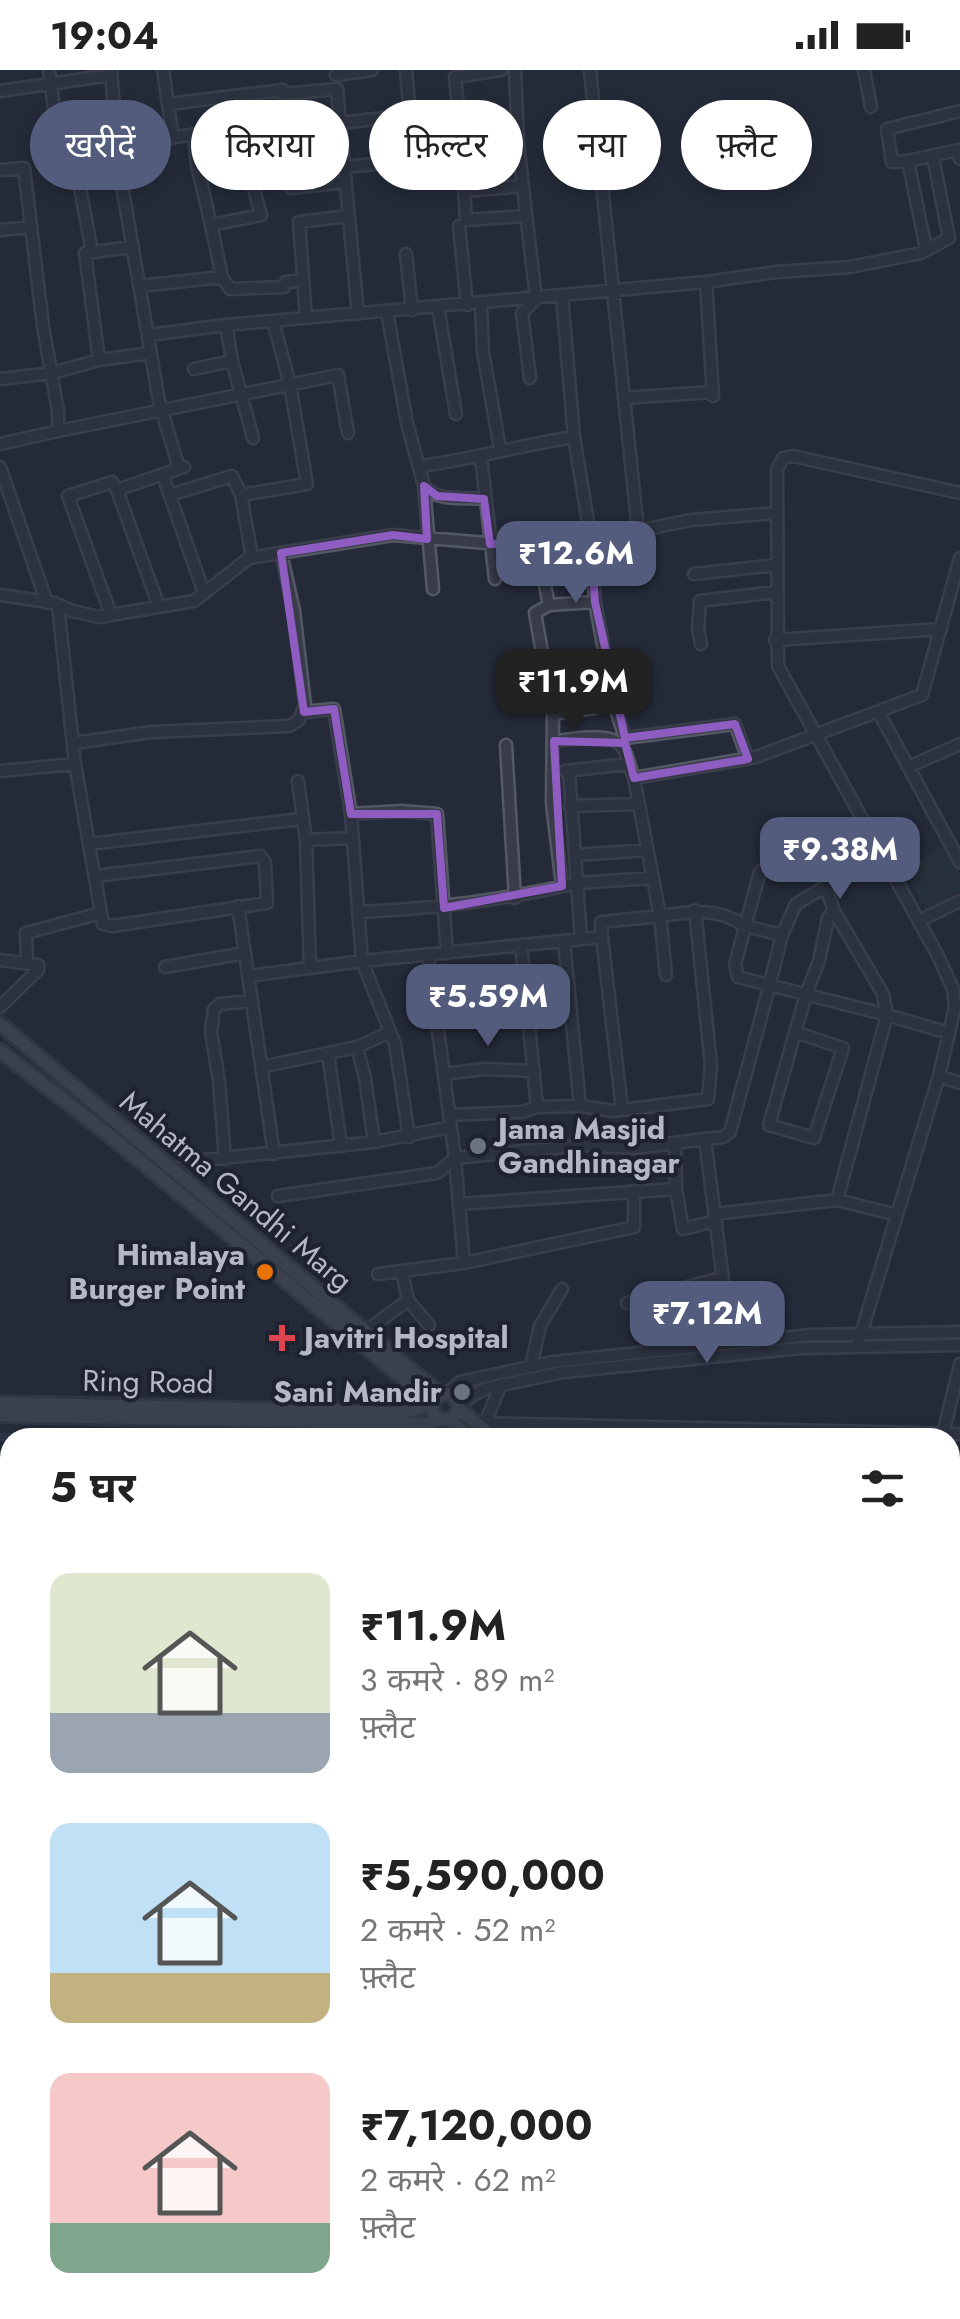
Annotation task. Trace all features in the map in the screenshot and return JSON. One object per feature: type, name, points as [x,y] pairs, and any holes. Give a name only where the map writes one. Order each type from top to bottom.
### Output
[{"type":"main road","name":"Mahatma Gandhi Marg","points":[[0,1024],[440,1397]]},
{"type":"main road","points":[[0,1051],[440,1397],[455,1398],[449,1415],[429,1424],[0,1415]]},
{"type":"main road","points":[[440,1397],[433,1412],[481,1422],[486,1428]]},
{"type":"main road","name":"Ring Road","points":[[0,1404],[400,1412],[440,1397]]},
{"type":"main road","points":[[449,1415],[461,1428]]},
{"type":"street","points":[[50,70],[53,100]]},
{"type":"street","points":[[164,70],[168,100]]},
{"type":"street","points":[[338,100],[336,72],[372,70]]},
{"type":"street","points":[[349,122],[410,116],[406,70]]},
{"type":"street","points":[[458,100],[456,77],[501,70]]},
{"type":"street","points":[[515,70],[516,100]]},
{"type":"street","points":[[590,70],[638,531]]},
{"type":"street","points":[[864,70],[871,107]]},
{"type":"street","points":[[0,91],[111,72],[113,100]]},
{"type":"street","points":[[171,104],[283,90],[284,94],[337,89]]},
{"type":"street","points":[[233,96],[234,100]]},
{"type":"street","points":[[959,153],[892,162],[888,130],[960,111]]},
{"type":"street","points":[[171,124],[173,138],[191,135]]},
{"type":"street","points":[[148,335],[706,282],[850,266],[926,250],[949,238],[933,156]]},
{"type":"street","points":[[908,162],[926,250]]},
{"type":"street","points":[[0,170],[24,168],[58,431]]},
{"type":"street","points":[[523,186],[536,299]]},
{"type":"street","points":[[80,190],[92,252]]},
{"type":"street","points":[[117,490],[182,468],[162,409],[124,190]]},
{"type":"street","points":[[202,190],[222,277],[230,288],[284,287],[286,282],[303,280]]},
{"type":"street","points":[[211,225],[261,215],[254,190]]},
{"type":"street","points":[[345,190],[358,314]]},
{"type":"street","points":[[477,190],[465,191],[466,220],[526,216]]},
{"type":"street","points":[[306,318],[299,222],[348,216]]},
{"type":"street","points":[[459,226],[466,305]]},
{"type":"street","points":[[0,230],[31,227]]},
{"type":"street","points":[[99,360],[85,253],[133,246]]},
{"type":"street","points":[[406,254],[412,310]]},
{"type":"street","points":[[140,286],[222,277]]},
{"type":"street","points":[[624,398],[713,394],[706,282]]},
{"type":"street","points":[[562,296],[574,437],[591,540],[595,602],[614,704],[625,738],[735,724],[748,759]]},
{"type":"street","points":[[530,378],[522,313],[536,299]]},
{"type":"street","points":[[481,304],[483,352],[500,449]]},
{"type":"street","points":[[438,308],[456,414]]},
{"type":"street","points":[[387,312],[407,422],[424,486],[433,589]]},
{"type":"street","points":[[241,495],[308,484],[290,385],[273,321]]},
{"type":"street","points":[[226,325],[253,438]]},
{"type":"street","points":[[0,379],[151,353]]},
{"type":"street","points":[[194,369],[232,361]]},
{"type":"street","points":[[0,444],[338,375],[348,433]]},
{"type":"street","points":[[420,466],[481,458],[500,449],[574,437]]},
{"type":"street","points":[[857,1347],[939,1076],[954,1007],[953,989],[778,666],[777,470],[783,458],[793,456],[960,493]]},
{"type":"street","points":[[481,458],[495,579]]},
{"type":"street","points":[[0,468],[52,604],[76,764],[103,924],[112,926],[268,903],[261,856],[95,876]]},
{"type":"street","points":[[163,476],[204,593]]},
{"type":"street","points":[[170,495],[232,476],[241,495],[252,558]]},
{"type":"street","points":[[111,615],[68,496],[112,482],[160,607]]},
{"type":"street","points":[[424,486],[437,496],[484,498]]},
{"type":"street","points":[[0,596],[52,604],[85,615],[111,615],[194,601],[252,558],[393,535],[564,546],[692,520],[776,513]]},
{"type":"street","points":[[537,546],[548,605]]},
{"type":"street","points":[[282,553],[294,611],[304,712]]},
{"type":"street","points":[[694,574],[776,564]]},
{"type":"street","points":[[634,778],[748,759],[922,695],[959,564]]},
{"type":"street","points":[[701,644],[700,601],[776,592]]},
{"type":"street","points":[[562,886],[552,803],[553,714],[535,613],[548,605],[595,602]]},
{"type":"street","points":[[776,640],[941,629]]},
{"type":"street","points":[[553,714],[595,708]]},
{"type":"street","points":[[73,743],[152,732],[288,726],[304,712],[334,709],[351,814],[362,961],[394,1044],[409,1137]]},
{"type":"street","points":[[878,713],[960,862]]},
{"type":"street","points":[[554,741],[605,738],[617,741],[626,752],[660,916],[666,974]]},
{"type":"street","points":[[908,768],[960,744]]},
{"type":"street","points":[[506,746],[515,898]]},
{"type":"street","points":[[0,770],[76,764]]},
{"type":"street","points":[[554,769],[569,771],[628,764]]},
{"type":"street","points":[[569,771],[581,939]]},
{"type":"street","points":[[298,782],[306,840],[310,968]]},
{"type":"street","points":[[570,806],[639,804]]},
{"type":"street","points":[[351,814],[436,814],[447,953]]},
{"type":"street","points":[[89,844],[301,819]]},
{"type":"street","points":[[862,820],[760,872],[736,974],[744,980],[949,1033]]},
{"type":"street","points":[[948,841],[960,834]]},
{"type":"street","points":[[306,840],[350,838]]},
{"type":"street","points":[[576,855],[648,850]]},
{"type":"street","points":[[455,1158],[584,1145],[636,1148],[723,1137],[730,1132],[782,935],[796,904],[881,854]]},
{"type":"street","points":[[358,912],[444,908],[478,900],[515,898],[577,883],[653,878]]},
{"type":"street","points":[[826,888],[834,911],[883,994],[887,1015],[838,1200]]},
{"type":"street","points":[[918,921],[960,902]]},
{"type":"street","points":[[238,906],[274,1154]]},
{"type":"street","points":[[174,1171],[194,1162],[409,1137],[450,1121],[537,1107],[622,1109],[708,1099],[711,1065],[695,910]]},
{"type":"street","points":[[622,1109],[601,922],[695,910],[728,914],[745,926],[782,935]]},
{"type":"street","points":[[795,1032],[843,1048],[814,1138],[769,1125],[795,1032],[806,994],[818,961],[828,918],[834,911]]},
{"type":"street","points":[[26,962],[26,933],[101,913]]},
{"type":"street","points":[[248,976],[602,937]]},
{"type":"street","points":[[564,941],[580,1106]]},
{"type":"street","points":[[522,945],[537,1107]]},
{"type":"street","points":[[165,967],[245,953]]},
{"type":"street","points":[[428,955],[455,1158],[464,1263]]},
{"type":"street","points":[[0,960],[36,963],[38,970],[0,1008]]},
{"type":"street","points":[[225,1160],[211,1032],[214,1009],[220,1004],[252,1001]]},
{"type":"street","points":[[261,1068],[357,1047],[388,1033]]},
{"type":"street","points":[[357,1047],[374,1142]]},
{"type":"street","points":[[328,1054],[341,1146]]},
{"type":"street","points":[[444,1074],[484,1069],[534,1071]]},
{"type":"street","points":[[939,1076],[960,1083]]},
{"type":"street","points":[[704,1139],[731,1344]]},
{"type":"street","points":[[675,1143],[676,1189],[684,1229],[714,1218],[838,1200],[897,1216]]},
{"type":"street","points":[[278,1196],[437,1173],[455,1158]]},
{"type":"street","points":[[459,1204],[676,1189]]},
{"type":"street","points":[[378,1274],[464,1263],[634,1227],[634,1191]]},
{"type":"street","points":[[402,1271],[408,1300],[428,1325]]},
{"type":"street","points":[[627,1303],[721,1278]]},
{"type":"street","points":[[532,1366],[540,1326],[562,1289]]},
{"type":"street","points":[[365,1332],[408,1300]]},
{"type":"street","points":[[440,1397],[460,1382],[532,1366],[810,1335],[960,1332]]},
{"type":"street","points":[[449,1415],[472,1395],[501,1384],[564,1372],[801,1348],[960,1345]]},
{"type":"street","points":[[944,1428],[960,1364]]},
{"type":"street","points":[[501,1384],[481,1422],[712,1428]]},
{"type":"highlighted area","points":[[424,486],[437,496],[484,499],[490,544],[591,540],[595,602],[625,738],[735,724],[748,759],[634,778],[625,743],[554,741],[562,886],[444,908],[437,814],[351,814],[334,709],[304,712],[281,553],[393,535],[427,539]]},
{"type":"shaded area","points":[[944,846],[960,874],[960,891],[926,910],[903,869]]},
{"type":"place","name":"Jama Masjid Gandhinagar","points":[[478,1146]]},
{"type":"place","name":"Himalaya Burger Point","points":[[265,1272]]},
{"type":"place","name":"Javitri Hospital","points":[[282,1338]]},
{"type":"place","name":"Sani Mandir","points":[[462,1392]]}]
